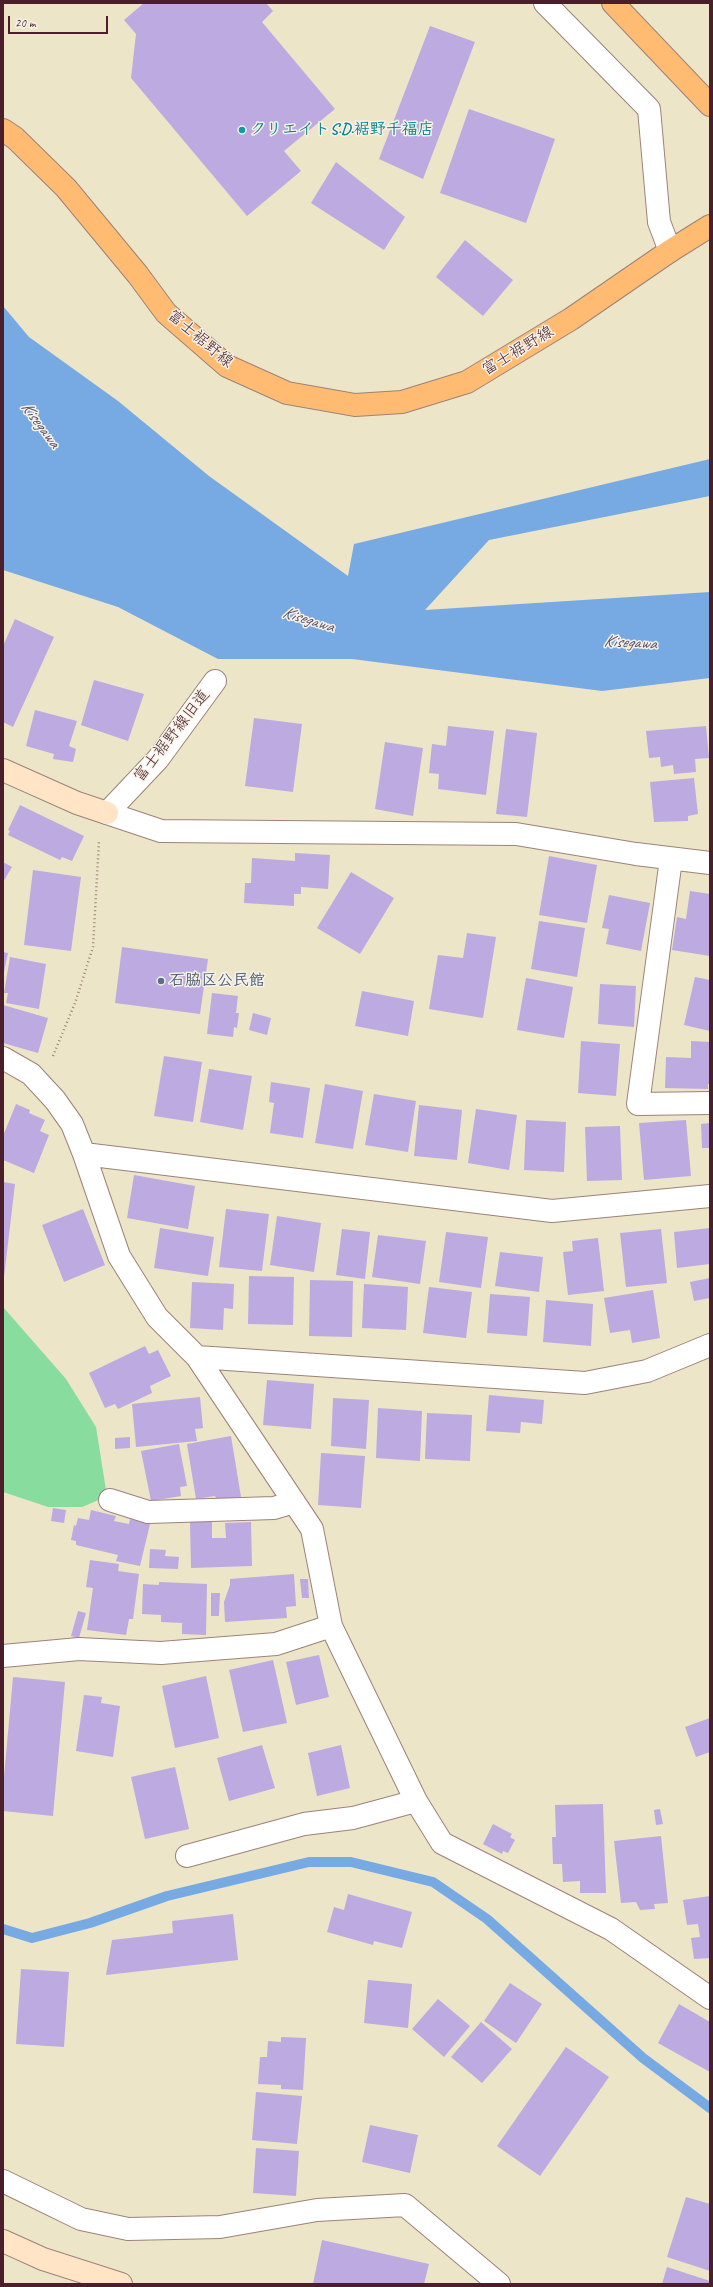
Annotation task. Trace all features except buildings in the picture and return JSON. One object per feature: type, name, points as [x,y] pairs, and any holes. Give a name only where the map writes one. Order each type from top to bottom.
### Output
[{"type":"main road","points":[[613,3],[710,105]]},
{"type":"main road","name":"富士裾野線","points":[[3,130],[15,138],[66,188],[138,275],[166,313],[228,366],[287,393],[355,405],[402,402],[468,382],[571,319],[670,251],[710,226]]},
{"type":"main road","points":[[3,770],[77,803],[107,813]]},
{"type":"main road","points":[[3,2241],[43,2259],[121,2284]]},
{"type":"street","points":[[545,3],[649,109],[659,222],[670,251]]},
{"type":"street","name":"富士裾野線旧道","points":[[107,813],[158,759],[215,681]]},
{"type":"street","points":[[107,813],[161,832],[516,834],[670,859],[710,863]]},
{"type":"street","points":[[670,859],[638,1104],[710,1104]]},
{"type":"street","points":[[3,1058],[31,1074],[55,1100],[72,1124],[120,1256],[157,1317],[197,1357],[312,1529],[331,1626],[416,1801],[442,1843],[611,1929],[710,1998]]},
{"type":"street","points":[[84,1154],[552,1211],[710,1196]]},
{"type":"street","points":[[197,1357],[586,1382],[647,1370],[710,1345]]},
{"type":"street","points":[[110,1500],[148,1512],[274,1508],[294,1502]]},
{"type":"street","points":[[3,1656],[79,1649],[161,1653],[268,1645],[331,1626]]},
{"type":"street","points":[[187,1856],[304,1824],[353,1818],[416,1801]]},
{"type":"street","points":[[3,2181],[81,2219],[128,2229],[220,2227],[318,2210],[405,2205],[499,2284]]},
{"type":"path","points":[[37,1080],[47,1068],[56,1050],[75,1003],[93,947],[99,840],[107,813]]},
{"type":"green space","points":[[3,1307],[66,1379],[96,1427],[106,1490],[101,1499],[82,1507],[48,1507],[3,1492]]},
{"type":"water","name":"Kisegawa","points":[[3,306],[29,337],[118,401],[209,476],[348,576],[354,544],[710,459],[710,496],[489,540],[425,610],[710,592],[710,678],[602,691],[352,659],[218,659],[118,607],[3,570]]},
{"type":"waterway","points":[[3,1929],[32,1938],[90,1923],[167,1896],[309,1862],[351,1862],[433,1882],[487,1919],[643,2058],[710,2108]]},
{"type":"place","name":"クリエイトS.D.裾野千福店","points":[[242,130]]},
{"type":"place","name":"石脇区公民館","points":[[161,981]]}]
